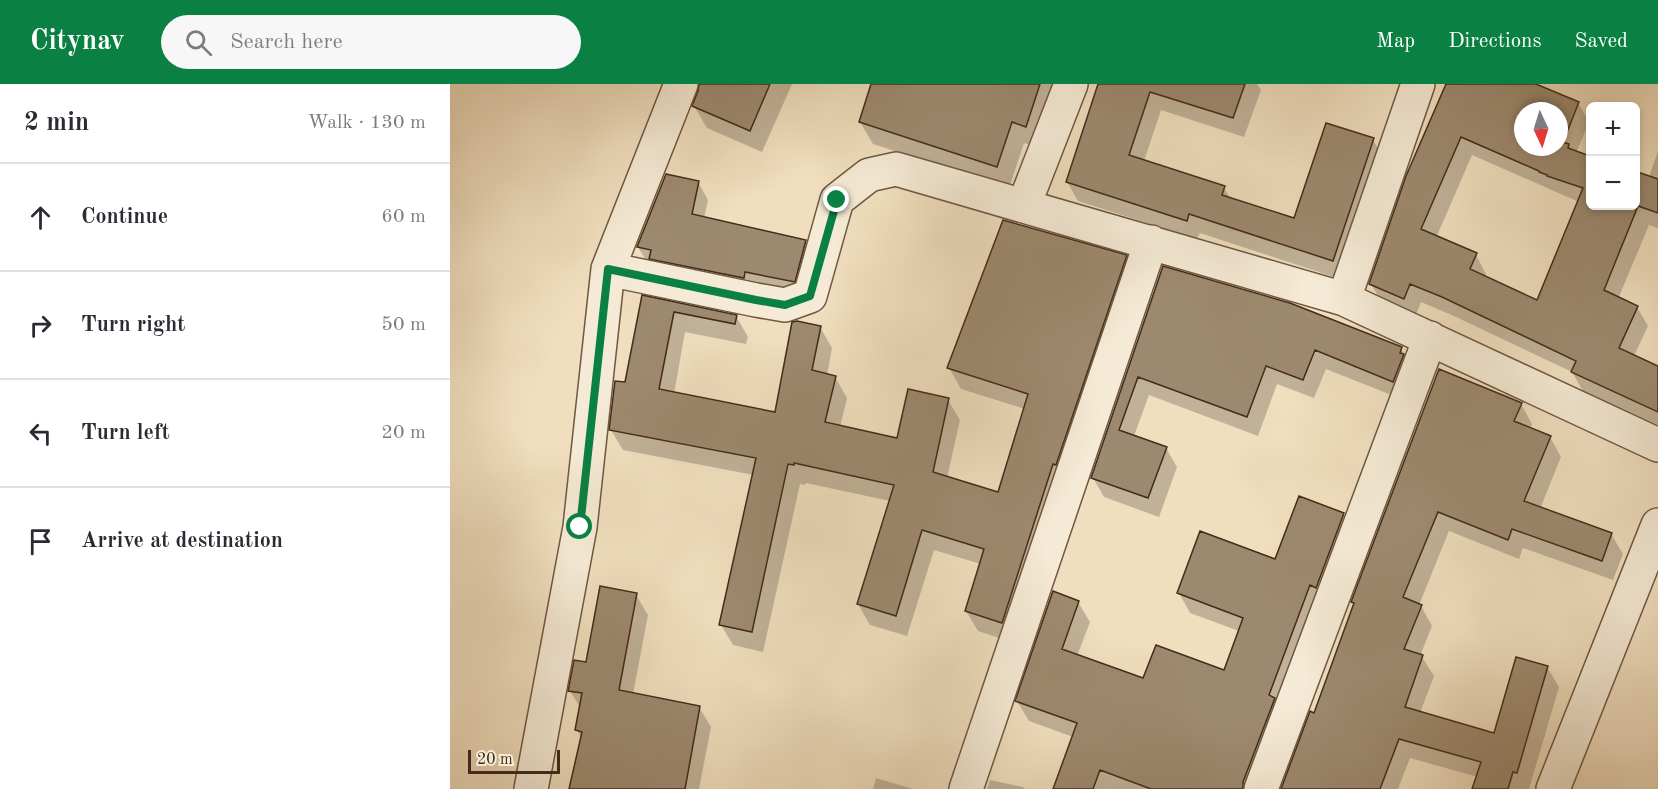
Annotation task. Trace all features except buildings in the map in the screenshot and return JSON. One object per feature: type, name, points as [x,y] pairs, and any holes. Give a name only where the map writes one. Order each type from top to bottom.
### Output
[{"type":"street","points":[[531,789],[580,527],[608,269],[681,84]]},
{"type":"street","points":[[1024,205],[1071,84]]},
{"type":"street","points":[[1344,299],[1418,84]]},
{"type":"street","points":[[608,269],[785,305],[810,296],[837,200],[869,175],[896,169],[1344,299],[1658,445]]},
{"type":"street","points":[[966,789],[1151,242]]},
{"type":"street","points":[[1261,789],[1430,338]]},
{"type":"street","points":[[1553,789],[1658,525]]},
{"type":"route","points":[[580,527],[608,269],[785,305],[810,296],[837,200]]}]
